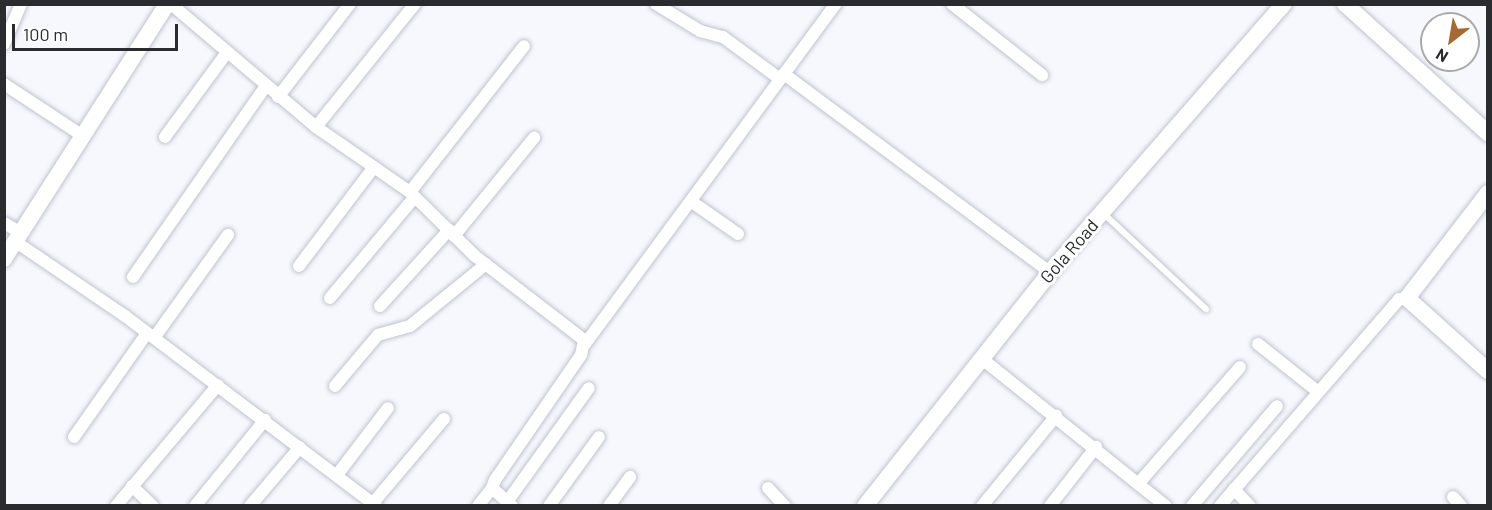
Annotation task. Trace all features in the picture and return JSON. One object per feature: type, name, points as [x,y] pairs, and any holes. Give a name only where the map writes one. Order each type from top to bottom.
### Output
[{"type":"street","points":[[4,44],[21,4]]},
{"type":"street","points":[[4,259],[169,4],[225,55],[265,87],[316,127],[412,195],[486,264],[585,344]]},
{"type":"street","points":[[278,97],[350,4]]},
{"type":"street","points":[[316,127],[415,4]]},
{"type":"street","points":[[656,4],[700,31],[723,37],[782,77],[1050,272]]},
{"type":"street","points":[[478,506],[585,344],[836,4]]},
{"type":"street","points":[[952,4],[1042,75]]},
{"type":"street","name":"Gola Road","points":[[865,506],[1050,272],[1284,4]]},
{"type":"street","points":[[1345,4],[1488,133]]},
{"type":"street","points":[[330,298],[412,195],[524,46]]},
{"type":"street","points":[[165,137],[225,55]]},
{"type":"street","points":[[4,84],[83,136]]},
{"type":"street","points":[[133,277],[265,87]]},
{"type":"street","points":[[380,306],[452,233],[534,138]]},
{"type":"street","points":[[299,266],[374,167]]},
{"type":"street","points":[[1220,506],[1399,299],[1407,298],[1488,193]]},
{"type":"street","points":[[692,202],[738,234]]},
{"type":"street","points":[[4,223],[18,238],[375,504],[444,419]]},
{"type":"street","points":[[74,437],[228,236]]},
{"type":"street","points":[[335,386],[378,335],[410,326],[486,264]]},
{"type":"street","points":[[1407,298],[1488,371]]},
{"type":"street","points":[[1258,344],[1317,392]]},
{"type":"street","points":[[981,358],[1096,447],[1166,506]]},
{"type":"street","points":[[1138,484],[1240,367]]},
{"type":"street","points":[[116,506],[218,385]]},
{"type":"street","points":[[492,488],[509,504],[590,388]]},
{"type":"street","points":[[1192,506],[1277,406]]},
{"type":"street","points":[[337,475],[388,408]]},
{"type":"street","points":[[982,506],[1056,416]]},
{"type":"street","points":[[195,506],[265,420]]},
{"type":"street","points":[[549,506],[599,437]]},
{"type":"street","points":[[250,506],[300,447]]},
{"type":"street","points":[[1054,504],[1096,447]]},
{"type":"street","points":[[609,506],[630,477]]},
{"type":"street","points":[[132,486],[153,506]]},
{"type":"street","points":[[768,488],[785,506]]},
{"type":"street","points":[[1234,489],[1250,506]]},
{"type":"lane","points":[[1102,213],[1206,309]]}]
